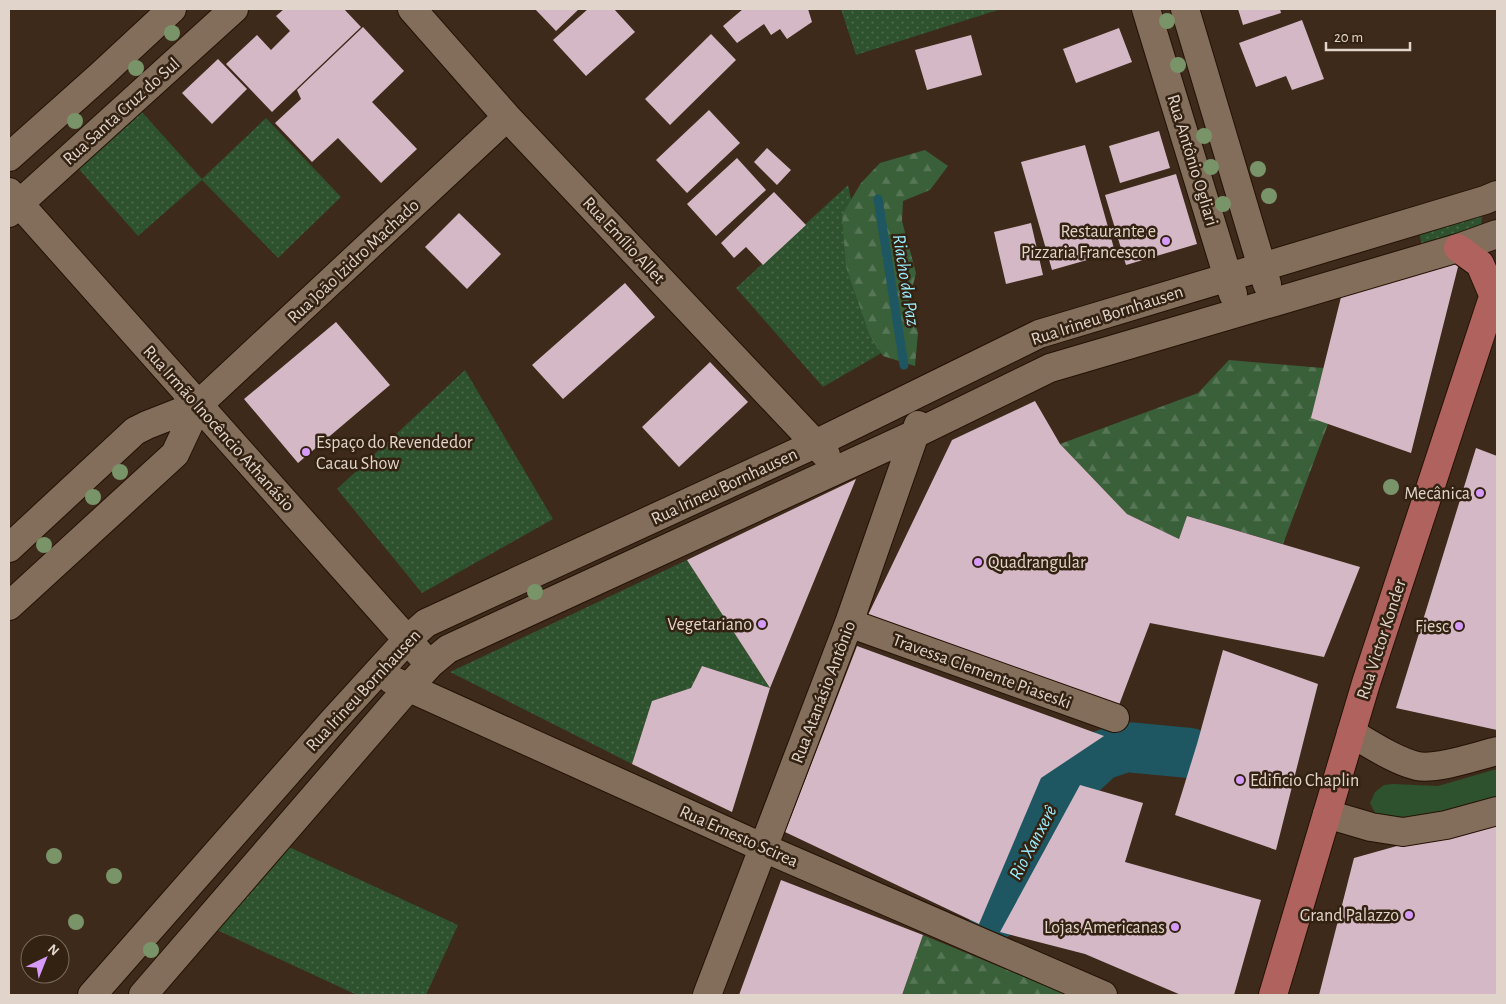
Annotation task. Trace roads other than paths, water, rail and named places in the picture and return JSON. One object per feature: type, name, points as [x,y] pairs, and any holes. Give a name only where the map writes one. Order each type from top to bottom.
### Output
[{"type":"main road","points":[[1458,248],[1480,264],[1496,291]]},
{"type":"main road","name":"Rua Victor Konder","points":[[1273,995],[1351,733],[1496,291]]},
{"type":"street","points":[[9,157],[172,9]]},
{"type":"street","name":"Rua Emílio Allet","points":[[412,9],[507,116],[838,469]]},
{"type":"street","name":"Rua Antônio Ogliari","points":[[1146,9],[1178,110],[1237,312]]},
{"type":"street","name":"Rua Antônio Ogliari","points":[[1185,9],[1272,302]]},
{"type":"street","name":"Rua Santa Cruz do Sul","points":[[12,203],[128,104],[217,14]]},
{"type":"street","points":[[101,75],[128,104]]},
{"type":"street","points":[[1178,110],[1213,101]]},
{"type":"street","name":"Rua João Izidro Machado","points":[[9,548],[135,431],[198,405],[507,116]]},
{"type":"street","name":"Rua Irineu Bornhausen","points":[[92,995],[376,674],[426,622],[815,444],[1039,334],[1410,223],[1497,195]]},
{"type":"street","name":"Rua Irmão Inocêncio Athanásio","points":[[12,203],[198,405],[430,664]]},
{"type":"street","points":[[1410,223],[1418,259]]},
{"type":"street","name":"Rua Irineu Bornhausen","points":[[142,995],[408,688],[430,664],[448,649],[915,434],[1050,368],[1458,248],[1497,234]]},
{"type":"street","points":[[1201,285],[1211,320]]},
{"type":"street","name":"Rua Atanásio Antônio","points":[[707,995],[849,623],[932,386]]},
{"type":"street","name":"Rua João Izidro Machado","points":[[9,606],[175,454],[198,405]]},
{"type":"street","points":[[52,508],[82,539]]},
{"type":"street","points":[[611,538],[626,567]]},
{"type":"street","name":"Travessa Clemente Piaseski","points":[[849,623],[1115,718]]},
{"type":"street","name":"Rua Ernesto Scirea","points":[[376,674],[764,848],[1103,995]]},
{"type":"street","points":[[1351,733],[1403,761],[1419,766],[1451,763],[1497,751]]},
{"type":"street","points":[[1327,814],[1371,827],[1403,832],[1446,825],[1497,811]]},
{"type":"street","points":[[163,915],[192,938]]},
{"type":"waterway","name":"Riacho da Paz","points":[[878,199],[904,365]]},
{"type":"waterway","name":"Rio Xanxerê","points":[[994,916],[1050,803],[1100,756],[1126,747],[1190,753]]},
{"type":"place","name":"Restaurante e Pizzaria Francescon","points":[[1166,241]]},
{"type":"place","name":"Espaço do Revendedor Cacau Show","points":[[306,452]]},
{"type":"place","name":"Mecânica","points":[[1480,493]]},
{"type":"place","name":"Quadrangular","points":[[978,562]]},
{"type":"place","name":"Vegetariano","points":[[762,624]]},
{"type":"place","name":"Fiesc","points":[[1459,626]]},
{"type":"place","name":"Edificio Chaplin","points":[[1240,780]]},
{"type":"place","name":"Grand Palazzo","points":[[1409,915]]},
{"type":"place","name":"Lojas Americanas","points":[[1175,927]]}]
